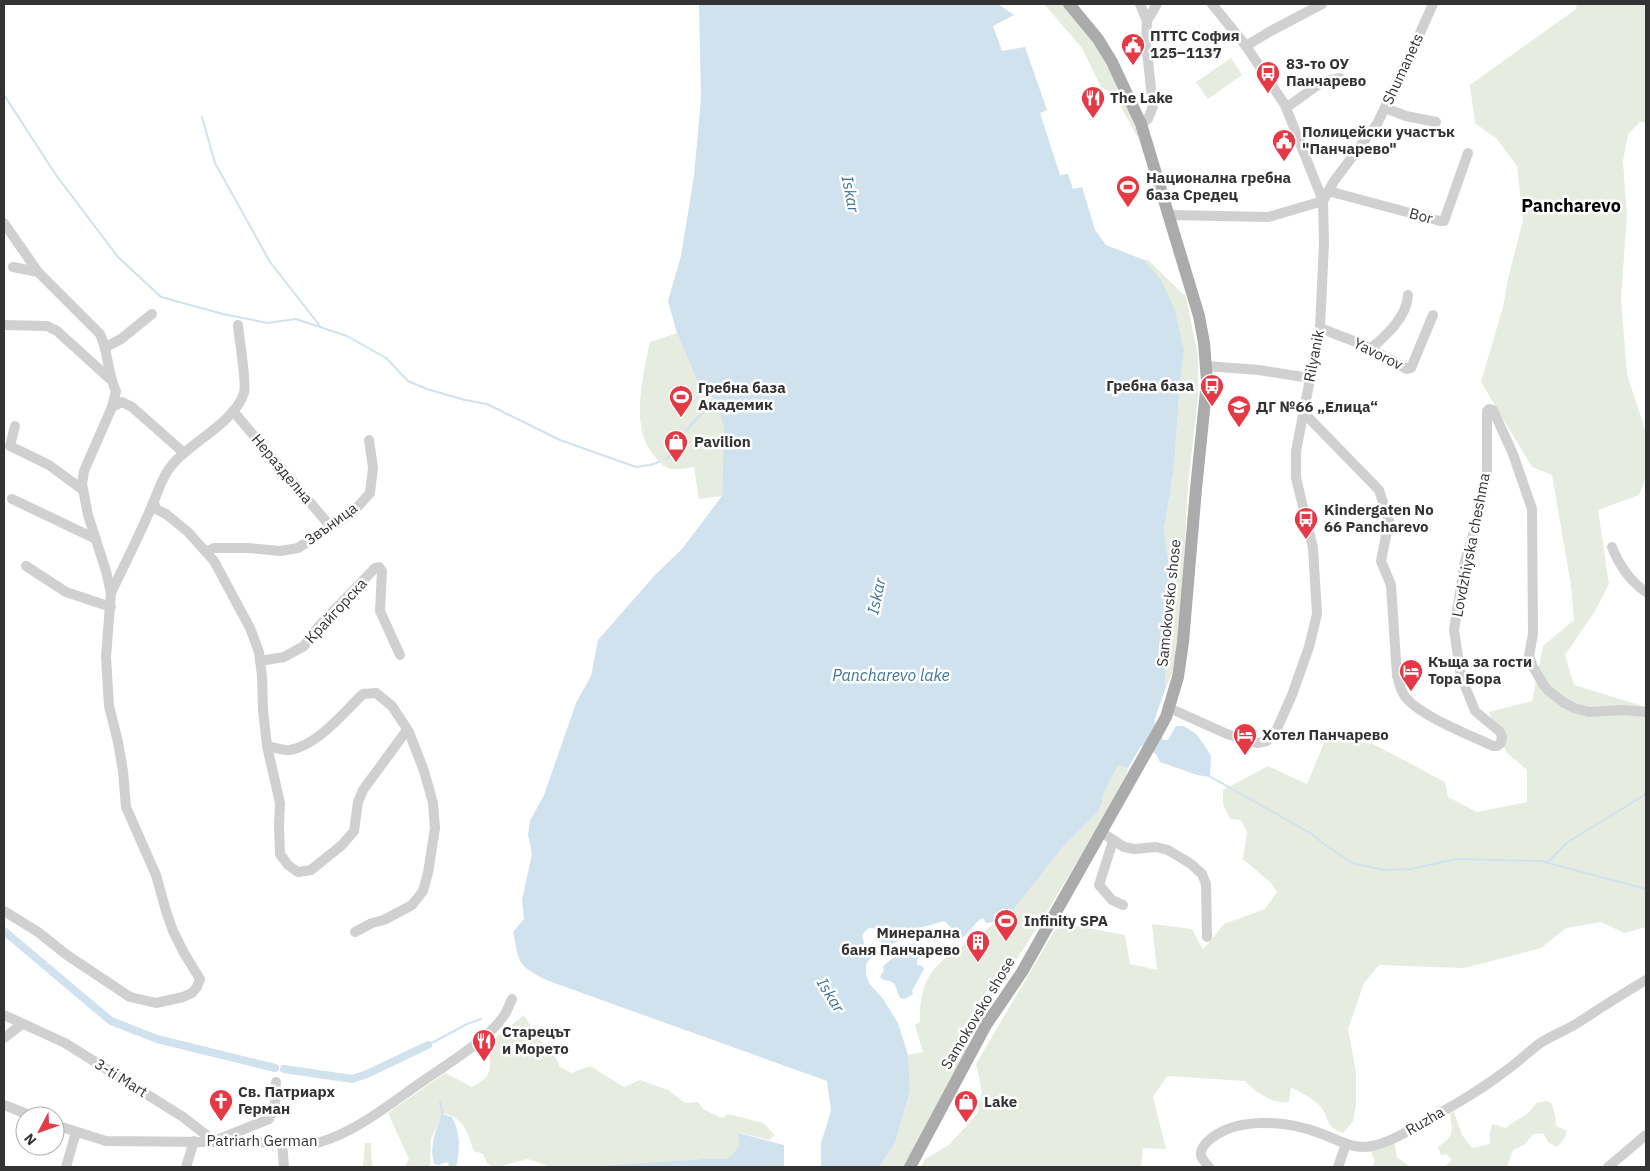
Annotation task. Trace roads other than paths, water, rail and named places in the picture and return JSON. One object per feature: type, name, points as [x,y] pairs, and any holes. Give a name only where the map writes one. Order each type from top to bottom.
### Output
[{"type":"main road","name":"Samokovsko shose","points":[[910,1167],[986,1025],[1022,972],[1160,728],[1169,708],[1178,677],[1183,642],[1196,489],[1205,410],[1206,366],[1199,316],[1141,124],[1112,62],[1098,39],[1069,4]]},
{"type":"street","points":[[1140,4],[1147,21],[1146,43],[1153,106],[1148,119],[1141,124]]},
{"type":"street","points":[[1147,21],[1156,4]]},
{"type":"street","name":"Rilyanik","points":[[1169,708],[1226,734],[1257,743],[1266,741],[1276,731],[1292,695],[1309,647],[1317,614],[1313,548],[1296,478],[1296,452],[1320,328],[1324,243],[1323,201],[1285,105],[1246,46],[1212,4]]},
{"type":"street","points":[[1246,46],[1322,4]]},
{"type":"street","name":"Shumanets","points":[[1323,201],[1334,181],[1377,124],[1432,4]]},
{"type":"street","points":[[1285,105],[1290,105],[1322,82],[1340,78]]},
{"type":"street","points":[[1384,108],[1406,116],[1436,122]]},
{"type":"street","name":"Bor","points":[[1328,192],[1444,221],[1468,153]]},
{"type":"street","points":[[1168,215],[1268,217],[1323,201]]},
{"type":"street","points":[[4,223],[38,272],[100,334],[106,347],[110,379],[116,391],[112,407],[84,471],[82,484],[88,515],[111,593],[106,657],[109,706],[123,771],[126,806],[156,875],[173,931],[200,978],[197,987],[192,994],[156,1003],[130,997],[67,955],[38,932],[4,911]]},
{"type":"street","points":[[14,268],[38,272]]},
{"type":"street","points":[[1370,349],[1396,324],[1408,301],[1408,295]]},
{"type":"street","points":[[106,347],[121,339],[152,314]]},
{"type":"street","name":"Yavorov","points":[[1320,328],[1370,349],[1407,369],[1411,368],[1433,316]]},
{"type":"street","points":[[4,325],[47,326],[52,328],[110,379]]},
{"type":"street","points":[[111,593],[162,481],[171,466],[233,411],[245,392],[238,325]]},
{"type":"street","points":[[1206,366],[1259,370],[1310,378]]},
{"type":"street","points":[[112,407],[122,402],[132,407],[184,453]]},
{"type":"street","name":"Lovdzhiyska cheshma","points":[[1303,412],[1379,490],[1383,500],[1389,521],[1381,561],[1391,585],[1397,676],[1404,695],[1410,702],[1438,721],[1493,746],[1501,743],[1502,736],[1498,731],[1475,711],[1461,676],[1454,630],[1465,561],[1476,525],[1487,474],[1487,411],[1489,409],[1493,410],[1513,454],[1532,509],[1534,569],[1533,634],[1529,656],[1536,672],[1549,691],[1568,705],[1589,712],[1622,710],[1646,712]]},
{"type":"street","name":"Неразделна","points":[[233,411],[330,526]]},
{"type":"street","points":[[15,426],[10,446],[49,465],[83,490]]},
{"type":"street","name":"Звъница","points":[[206,552],[214,548],[248,548],[280,551],[298,548],[353,512],[370,493],[373,468],[369,440]]},
{"type":"street","points":[[12,499],[96,539]]},
{"type":"street","points":[[154,502],[156,509],[166,514],[188,532],[214,561],[238,604],[259,652],[262,676],[262,710],[267,746],[280,803],[280,854],[288,865],[298,872],[312,870],[342,845],[354,831],[358,802],[363,790],[407,730]]},
{"type":"street","points":[[1612,548],[1623,570],[1646,592]]},
{"type":"street","points":[[26,566],[66,592],[111,607]]},
{"type":"street","name":"Крайгорска","points":[[260,661],[284,657],[304,646],[319,626],[375,568],[379,567],[382,571],[380,611],[400,655]]},
{"type":"street","points":[[267,746],[288,751],[307,745],[363,694],[376,693],[392,706],[407,730],[424,771],[433,803],[435,828],[428,873],[423,891],[412,905],[384,920],[372,923],[355,932]]},
{"type":"street","points":[[1101,832],[1124,847],[1134,849],[1156,847],[1168,850],[1191,864],[1202,874],[1206,884],[1207,937]]},
{"type":"street","points":[[1113,841],[1099,885],[1112,900],[1123,905]]},
{"type":"street","name":"Ruzha","points":[[1209,1167],[1202,1160],[1201,1148],[1212,1138],[1236,1126],[1280,1123],[1321,1133],[1346,1144],[1371,1147],[1398,1137],[1456,1104],[1504,1072],[1542,1042],[1646,980]]},
{"type":"street","name":"Patriarh German","points":[[65,1128],[106,1141],[317,1143],[329,1140],[370,1118],[487,1034],[504,1016],[512,999]]},
{"type":"street","name":"3-ti Mart","points":[[4,1015],[64,1043],[183,1117],[214,1141]]},
{"type":"street","points":[[4,1038],[22,1024]]},
{"type":"street","points":[[214,1141],[268,1119],[275,1106],[276,1082]]},
{"type":"street","points":[[66,1167],[76,1132]]},
{"type":"street","points":[[1608,1167],[1646,1135]]},
{"type":"street","points":[[186,1167],[194,1141]]},
{"type":"street","points":[[282,1143],[284,1167]]},
{"type":"street","points":[[1338,1167],[1346,1144]]},
{"type":"water","name":"Pancharevo lake","points":[[699,4],[998,4],[1014,15],[993,26],[1002,51],[1025,47],[1047,110],[1040,113],[1060,175],[1068,174],[1073,189],[1082,187],[1095,230],[1106,245],[1144,260],[1161,280],[1175,310],[1184,352],[1174,468],[1164,529],[1170,574],[1164,655],[1166,687],[1154,721],[1163,740],[1168,740],[1176,726],[1184,726],[1196,734],[1211,756],[1210,777],[1197,775],[1160,762],[1156,754],[1141,746],[1128,768],[1118,765],[1103,794],[1102,804],[1097,813],[1061,849],[1012,911],[997,921],[990,923],[986,923],[983,918],[962,938],[944,921],[906,932],[903,939],[884,948],[876,930],[870,928],[866,930],[862,936],[864,943],[873,954],[866,964],[866,975],[869,983],[883,999],[898,1023],[908,1055],[910,1092],[895,1143],[879,1167],[821,1167],[821,1143],[831,1111],[827,1081],[546,980],[529,970],[521,962],[513,932],[524,919],[522,900],[532,854],[528,835],[530,821],[544,795],[576,703],[591,676],[598,640],[655,575],[682,549],[722,496],[724,428],[716,401],[698,383],[677,333],[668,301],[681,256],[694,176],[701,100]]},
{"type":"water","points":[[914,943],[919,950],[917,965],[922,966],[924,969],[912,991],[913,994],[905,999],[900,998],[894,983],[880,977],[884,970],[883,966]]},
{"type":"water","points":[[442,1114],[452,1117],[457,1130],[459,1148],[456,1167],[448,1167],[449,1164],[446,1162],[439,1165],[434,1164],[433,1144]]},
{"type":"water","points":[[738,1133],[784,1145],[784,1167],[587,1167],[726,1159],[739,1147]]},
{"type":"waterway","points":[[4,95],[56,175],[118,257],[161,297],[223,314],[268,323],[296,319],[347,336],[386,358],[408,381],[427,389],[487,404],[560,440],[636,467],[659,462]]},
{"type":"waterway","points":[[202,117],[215,163],[270,262],[320,326]]},
{"type":"waterway","points":[[666,459],[675,452],[691,425],[717,400]]},
{"type":"waterway","points":[[1209,776],[1312,834],[1352,863],[1384,870],[1411,869],[1456,859],[1541,861],[1646,889]]},
{"type":"waterway","points":[[1548,862],[1568,842],[1646,794]]},
{"type":"waterway","points":[[4,931],[111,1021],[157,1039],[275,1068]]},
{"type":"waterway","points":[[428,1045],[467,1024],[481,1019]]},
{"type":"waterway","points":[[284,1069],[352,1079],[367,1074],[428,1045]]},
{"type":"waterway","points":[[440,1101],[443,1116]]},
{"type":"place","name":"ПТТС София 125–1137","points":[[1133,66]]},
{"type":"place","name":"83-то ОУ Панчарево","points":[[1268,94]]},
{"type":"place","name":"The Lake","points":[[1093,119]]},
{"type":"place","name":"Полицейски участък \"Панчарево\"","points":[[1284,162]]},
{"type":"place","name":"Национална гребна база Средец","points":[[1128,208]]},
{"type":"place","name":"Гребна база","points":[[1212,407]]},
{"type":"place","name":"Гребна база Академик","points":[[681,418]]},
{"type":"place","name":"ДГ №66 „Елица“","points":[[1239,428]]},
{"type":"place","name":"Pavilion","points":[[676,463]]},
{"type":"place","name":"Kindergaten No 66 Pancharevo","points":[[1306,540]]},
{"type":"place","name":"Къща за гости Тора Бора","points":[[1411,692]]},
{"type":"place","name":"Хотел Панчарево","points":[[1245,756]]},
{"type":"place","name":"Infinity SPA","points":[[1006,942]]},
{"type":"place","name":"Минерална баня Панчарево","points":[[978,963]]},
{"type":"place","name":"Старецът и Морето","points":[[484,1062]]},
{"type":"place","name":"Св. Патриарх Герман","points":[[221,1122]]},
{"type":"place","name":"Lake","points":[[966,1123]]},
{"type":"district","name":"Pancharevo","points":[[1571,206]]},
{"type":"water label","name":"Iskar","points":[[851,194]]},
{"type":"water label","name":"Iskar","points":[[876,596]]},
{"type":"water label","name":"Iskar","points":[[831,995]]}]
